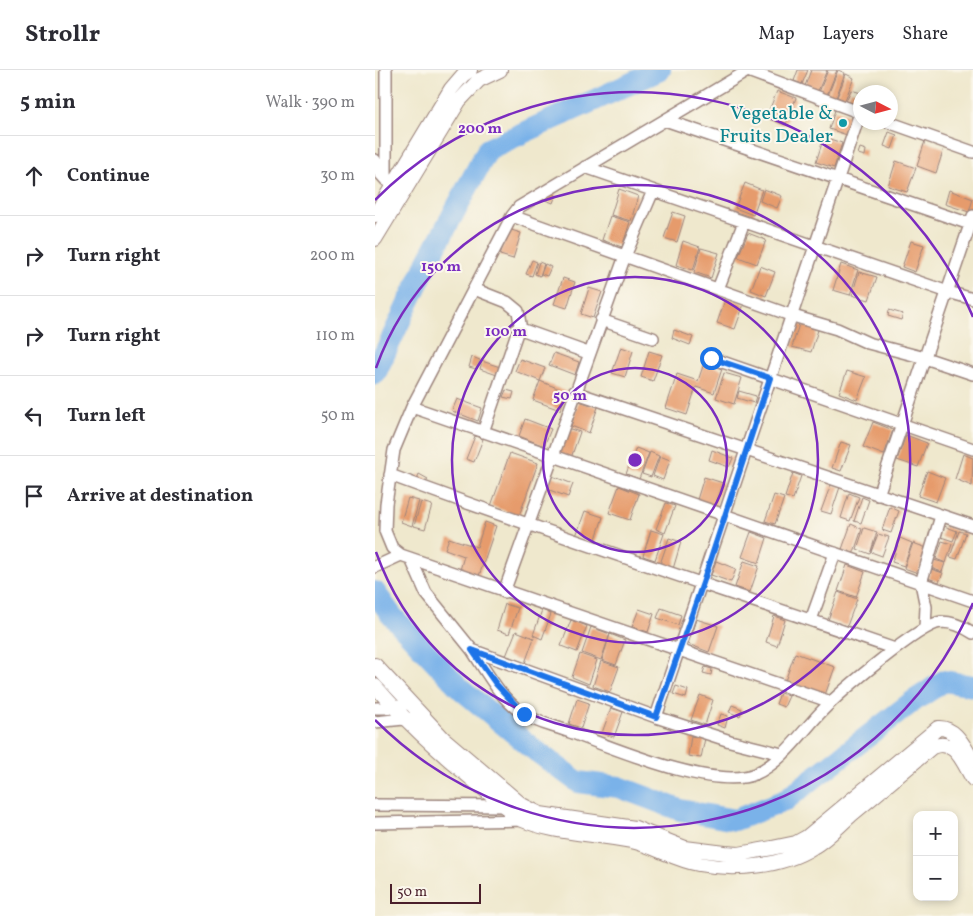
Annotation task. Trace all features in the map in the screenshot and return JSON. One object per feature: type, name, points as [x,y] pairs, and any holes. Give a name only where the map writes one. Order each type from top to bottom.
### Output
[{"type":"street","points":[[375,239],[389,185],[386,70]]},
{"type":"street","points":[[389,185],[468,89],[479,80],[500,70]]},
{"type":"street","points":[[831,702],[679,652],[406,557],[392,548],[385,531],[386,504],[394,450],[473,289],[512,216],[519,207],[748,70],[853,110]]},
{"type":"street","points":[[375,215],[389,185],[451,89],[465,72]]},
{"type":"street","points":[[665,120],[972,222],[878,495]]},
{"type":"street","points":[[898,125],[973,152]]},
{"type":"street","points":[[656,717],[703,583],[723,515],[793,316],[854,130]]},
{"type":"street","points":[[375,160],[377,170],[389,185]]},
{"type":"street","points":[[585,168],[948,292],[971,297]]},
{"type":"street","points":[[504,592],[588,354],[625,256],[653,191]]},
{"type":"street","points":[[512,216],[793,316],[837,329],[868,343],[925,358],[973,374]]},
{"type":"street","points":[[718,289],[744,222]]},
{"type":"street","points":[[473,289],[507,302],[518,311],[520,324],[483,432]]},
{"type":"street","points":[[601,320],[653,338]]},
{"type":"street","points":[[518,328],[588,354]]},
{"type":"street","points":[[711,358],[973,450]]},
{"type":"street","points":[[574,392],[973,526]]},
{"type":"street","points":[[413,408],[973,601]]},
{"type":"street","points":[[390,475],[527,526],[703,583],[895,649]]},
{"type":"street","points":[[925,628],[926,607],[921,583],[941,516]]},
{"type":"street","points":[[811,620],[835,554]]},
{"type":"street","points":[[375,567],[406,557]]},
{"type":"street","points":[[406,557],[427,593],[496,684],[524,714],[661,766],[697,774],[730,777],[754,774],[782,754],[831,702],[895,649],[925,628],[941,622],[961,626],[973,632]]},
{"type":"street","points":[[472,650],[656,717],[729,741],[782,754]]},
{"type":"street","points":[[375,665],[443,738],[522,805],[540,814],[635,828],[685,848],[725,854],[751,852],[796,843],[807,837],[937,728],[946,727],[954,733],[973,761]]},
{"type":"street","points":[[375,686],[405,720],[525,821]]},
{"type":"street","points":[[375,708],[394,708],[409,703]]},
{"type":"street","points":[[375,722],[405,720],[421,716]]},
{"type":"street","points":[[375,824],[525,821],[557,831],[630,841],[653,847],[682,861],[701,865],[753,866],[772,863],[814,847],[932,747],[942,743],[949,744],[956,752],[973,779]]},
{"type":"street","points":[[375,805],[522,805]]},
{"type":"street","points":[[525,821],[540,814]]},
{"type":"building","points":[[798,70],[808,70],[802,84],[794,81]]},
{"type":"building","points":[[811,70],[827,70],[818,91],[805,86]]},
{"type":"building","points":[[828,70],[837,70],[827,95],[819,92]]},
{"type":"building","points":[[838,70],[845,73],[836,98],[828,95]]},
{"type":"building","points":[[846,74],[854,78],[845,100],[837,97]]},
{"type":"building","points":[[851,90],[853,91],[853,104],[846,101]]},
{"type":"building","points":[[777,91],[796,98],[785,125],[766,118]]},
{"type":"building","name":"Vegetable & Fruits Dealer","points":[[835,110],[853,116],[853,126],[850,136],[829,129]]},
{"type":"building","points":[[889,132],[897,135],[892,149],[884,146]]},
{"type":"building","points":[[824,137],[842,143],[834,168],[816,162]]},
{"type":"building","points":[[925,141],[944,148],[936,173],[917,166]]},
{"type":"building","points":[[860,148],[866,150],[865,156],[858,154]]},
{"type":"building","points":[[896,161],[916,168],[907,192],[888,186]]},
{"type":"building","points":[[745,183],[762,190],[753,215],[735,208]]},
{"type":"building","points":[[619,189],[638,196],[631,221],[611,215]]},
{"type":"building","points":[[764,189],[782,196],[777,208],[760,201]]},
{"type":"building","points":[[949,190],[973,199],[969,212],[945,204]]},
{"type":"building","points":[[547,191],[556,195],[553,203],[543,199]]},
{"type":"building","points":[[673,212],[685,216],[677,242],[664,238]]},
{"type":"building","points":[[610,216],[630,222],[622,247],[602,240]]},
{"type":"building","points":[[508,229],[521,233],[513,259],[500,255]]},
{"type":"building","points":[[748,233],[766,240],[757,264],[738,257]]},
{"type":"building","points":[[683,241],[700,247],[693,270],[676,265]]},
{"type":"building","points":[[911,241],[924,245],[915,272],[902,267]]},
{"type":"building","points":[[701,248],[719,253],[711,278],[694,272]]},
{"type":"building","points":[[532,260],[537,262],[532,276],[526,274]]},
{"type":"building","points":[[539,262],[544,264],[540,276],[535,274]]},
{"type":"building","points":[[545,264],[551,267],[547,276],[541,274]]},
{"type":"building","points":[[841,264],[858,270],[850,295],[833,290]]},
{"type":"building","points":[[760,266],[775,272],[766,296],[751,290]]},
{"type":"building","points":[[859,272],[877,277],[869,300],[852,295]]},
{"type":"building","points":[[563,278],[575,282],[567,308],[554,304]]},
{"type":"building","points":[[589,288],[602,292],[593,318],[581,314]]},
{"type":"building","points":[[726,297],[744,304],[735,329],[717,323]]},
{"type":"building","points":[[889,310],[903,314],[901,320],[888,316]]},
{"type":"building","points":[[799,324],[818,330],[811,352],[792,347]]},
{"type":"building","points":[[674,330],[693,337],[690,345],[672,338]]},
{"type":"building","points":[[621,347],[633,351],[625,377],[612,373]]},
{"type":"building","points":[[649,351],[662,355],[653,381],[641,377]]},
{"type":"building","points":[[554,353],[579,362],[575,375],[549,365]]},
{"type":"building","points":[[472,357],[480,360],[476,369],[469,367]]},
{"type":"building","points":[[520,359],[545,368],[540,381],[515,371]]},
{"type":"building","points":[[482,361],[500,367],[497,375],[480,369]]},
{"type":"building","points":[[704,363],[722,369],[714,393],[696,387],[687,415],[666,408],[677,374],[698,381]]},
{"type":"building","points":[[847,371],[866,377],[857,400],[839,393]]},
{"type":"building","points":[[724,373],[742,378],[734,404],[716,398]]},
{"type":"building","points":[[540,381],[567,392],[560,410],[533,400]]},
{"type":"building","points":[[506,390],[514,392],[512,399],[503,397]]},
{"type":"building","points":[[739,391],[756,396],[754,403],[737,398]]},
{"type":"building","points":[[457,399],[482,408],[478,421],[452,411]]},
{"type":"building","points":[[579,401],[598,407],[589,433],[571,426]]},
{"type":"building","points":[[525,419],[551,429],[544,446],[519,436]]},
{"type":"building","points":[[873,422],[893,430],[884,455],[863,447]]},
{"type":"building","points":[[567,428],[580,432],[571,458],[559,454]]},
{"type":"building","points":[[906,435],[927,443],[918,467],[897,460]]},
{"type":"building","points":[[475,436],[483,439],[474,462],[466,459]]},
{"type":"building","points":[[841,442],[851,445],[841,471],[832,468]]},
{"type":"building","points":[[636,448],[649,453],[639,479],[626,474]]},
{"type":"building","points":[[712,450],[733,458],[729,467],[709,460]]},
{"type":"building","points":[[650,452],[659,456],[651,477],[642,474]]},
{"type":"building","points":[[510,453],[538,463],[519,516],[491,506]]},
{"type":"building","points":[[963,454],[973,458],[972,486],[955,479]]},
{"type":"building","points":[[660,456],[670,460],[663,480],[653,476]]},
{"type":"building","points":[[927,471],[945,478],[936,502],[918,496]]},
{"type":"building","points":[[793,473],[801,476],[793,499],[785,497]]},
{"type":"building","points":[[419,474],[428,479],[426,483],[417,479]]},
{"type":"building","points":[[552,476],[573,484],[568,497],[547,489]]},
{"type":"building","points":[[704,477],[723,483],[714,509],[696,503]]},
{"type":"building","points":[[831,484],[840,487],[831,514],[821,511]]},
{"type":"building","points":[[619,486],[639,494],[630,520],[609,513]]},
{"type":"building","points":[[849,493],[859,497],[850,521],[841,518]]},
{"type":"building","points":[[774,495],[784,498],[775,524],[765,521]]},
{"type":"building","points":[[862,497],[869,500],[861,523],[854,521]]},
{"type":"building","points":[[408,498],[419,501],[412,526],[401,522]]},
{"type":"building","points":[[421,502],[432,505],[425,529],[414,526]]},
{"type":"building","points":[[666,503],[675,506],[665,533],[656,529]]},
{"type":"building","points":[[890,507],[899,511],[891,533],[882,530]]},
{"type":"building","points":[[585,511],[603,517],[595,542],[576,536]]},
{"type":"building","points":[[485,522],[496,526],[479,576],[460,570],[464,556],[445,549],[449,538],[477,547]]},
{"type":"building","points":[[851,524],[862,529],[853,555],[841,552]]},
{"type":"building","points":[[944,526],[957,531],[953,541],[941,537]]},
{"type":"building","points":[[864,528],[877,532],[870,554],[857,549]]},
{"type":"building","points":[[651,530],[664,534],[655,560],[643,556]]},
{"type":"building","points":[[959,531],[966,533],[957,559],[950,557]]},
{"type":"building","points":[[751,532],[767,538],[759,563],[742,557]]},
{"type":"building","points":[[878,534],[889,537],[882,556],[871,552]]},
{"type":"building","points":[[669,538],[681,542],[673,569],[660,564]]},
{"type":"building","points":[[900,538],[912,543],[904,566],[892,562]]},
{"type":"building","points":[[942,541],[952,544],[946,563],[936,559]]},
{"type":"building","points":[[913,543],[927,548],[918,573],[904,568]]},
{"type":"building","points":[[934,560],[945,563],[942,572],[931,568]]},
{"type":"building","points":[[716,561],[736,569],[731,582],[711,575]]},
{"type":"building","points":[[744,561],[759,566],[750,592],[735,587]]},
{"type":"building","points":[[847,565],[865,572],[856,597],[838,591]]},
{"type":"building","points":[[931,569],[943,573],[939,582],[928,578]]},
{"type":"building","points":[[838,592],[857,599],[847,626],[828,620]]},
{"type":"building","points":[[505,604],[518,608],[509,634],[497,630]]},
{"type":"building","points":[[661,608],[681,615],[678,625],[657,618]]},
{"type":"building","points":[[639,609],[654,614],[648,632],[632,627]]},
{"type":"building","points":[[542,610],[551,614],[542,639],[533,635]]},
{"type":"building","points":[[774,616],[785,620],[777,646],[766,642]]},
{"type":"building","points":[[696,619],[718,626],[709,652],[688,644]]},
{"type":"building","points":[[571,620],[587,626],[577,652],[561,646]]},
{"type":"building","points":[[591,627],[610,634],[601,660],[582,653]]},
{"type":"building","points":[[516,631],[534,638],[525,663],[506,656]]},
{"type":"building","points":[[610,634],[625,640],[616,665],[602,660]]},
{"type":"building","points":[[795,653],[835,667],[825,695],[785,681]]},
{"type":"building","points":[[580,654],[597,660],[589,684],[572,677]]},
{"type":"building","points":[[601,661],[619,667],[610,692],[593,686]]},
{"type":"building","points":[[705,667],[712,669],[711,675],[703,673]]},
{"type":"building","points":[[676,686],[688,690],[686,698],[673,694]]},
{"type":"building","points":[[780,693],[789,696],[784,707],[776,704]]},
{"type":"building","points":[[700,695],[713,700],[705,725],[691,720]]},
{"type":"building","points":[[577,699],[589,703],[581,728],[569,724]]},
{"type":"building","points":[[732,705],[742,709],[740,716],[729,712]]},
{"type":"building","points":[[611,708],[623,712],[614,737],[602,733]]},
{"type":"building","points":[[721,714],[728,716],[725,728],[717,725]]},
{"type":"building","points":[[691,736],[705,738],[701,758],[688,756]]},
{"type":"waterway","points":[[375,374],[428,261],[488,149],[660,70]]},
{"type":"waterway","points":[[375,592],[392,616],[461,689],[532,748],[578,782],[619,787],[680,810],[735,820],[784,801],[912,702],[944,681],[973,686]]},
{"type":"place","name":"Vegetable & Fruits Dealer","points":[[843,123]]},
{"type":"route","points":[[524,714],[508,699],[472,650],[656,717],[703,583],[723,515],[770,378],[711,358]]}]
